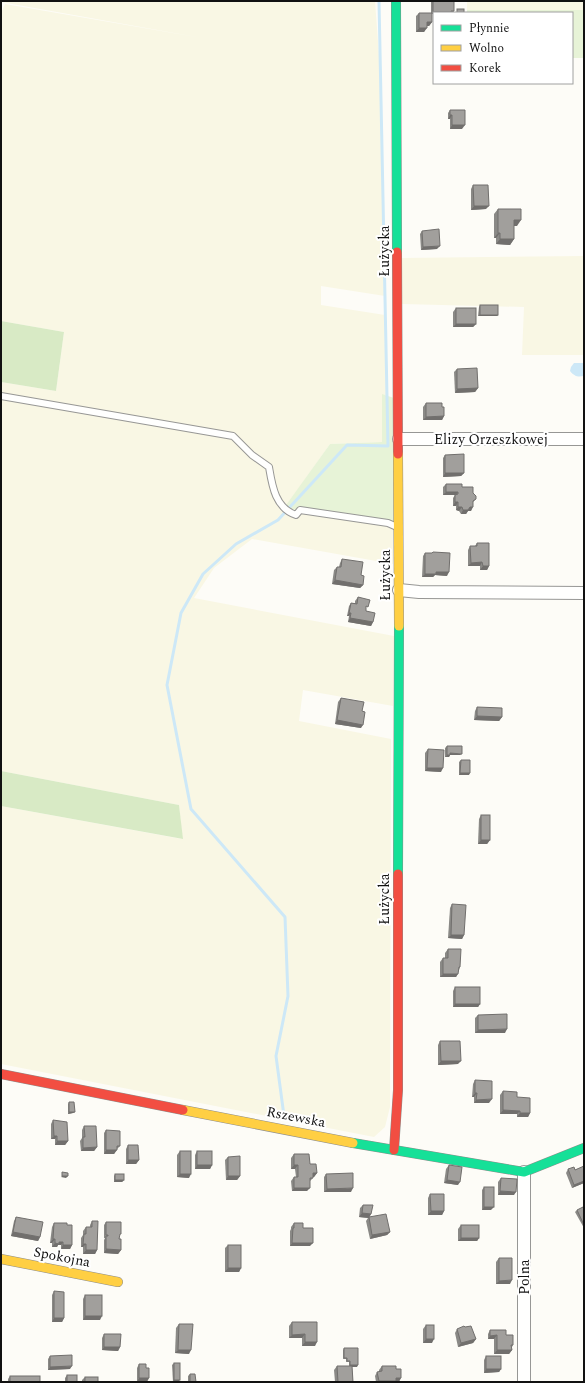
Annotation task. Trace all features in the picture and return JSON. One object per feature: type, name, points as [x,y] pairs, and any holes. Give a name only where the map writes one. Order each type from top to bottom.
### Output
[{"type":"street","name":"Łużycka","points":[[394,1150],[398,1090],[399,590],[396,1]]},
{"type":"street","name":"Elizy Orzeszkowej","points":[[399,439],[584,439]]},
{"type":"street","points":[[399,590],[419,592],[584,593]]},
{"type":"street","name":"Rszewska","points":[[1,1074],[394,1150],[524,1172]]},
{"type":"street","points":[[524,1172],[584,1148]]},
{"type":"street","name":"Polna","points":[[524,1172],[524,1382]]},
{"type":"street","name":"Spokojna","points":[[1,1259],[118,1282]]},
{"type":"lane","points":[[1,396],[233,436],[252,455],[269,467],[273,489],[277,499],[290,513],[296,515],[300,510],[388,523],[399,527]]},
{"type":"shaded area","points":[[1,1],[375,1],[380,69],[385,296],[321,286],[321,305],[385,315],[387,395],[382,395],[382,442],[330,444],[285,508],[395,524],[393,564],[252,539],[214,568],[194,598],[394,636],[393,706],[303,690],[299,721],[391,739],[390,1107],[385,1127],[374,1137],[1,1064],[1,806],[182,839],[179,805],[1,771],[1,382],[56,391],[64,332],[1,321],[1,13],[5,4],[202,38]]},
{"type":"shaded area","points":[[467,1],[584,1],[584,10],[467,10]]},
{"type":"shaded area","points":[[584,256],[584,355],[522,355],[524,307],[402,304],[402,258]]},
{"type":"green space","points":[[467,10],[584,10],[584,58],[573,58],[573,12],[467,12]]},
{"type":"green space","points":[[1,321],[64,332],[56,391],[1,382]]},
{"type":"green space","points":[[382,394],[394,398],[395,524],[284,508],[330,444],[382,442]]},
{"type":"green space","points":[[1,771],[179,805],[183,839],[1,806]]},
{"type":"water","points":[[574,363],[584,363],[584,376],[577,376],[570,371]]},
{"type":"building","points":[[433,1],[454,1],[454,11],[433,12]]},
{"type":"building","points":[[457,9],[464,9],[464,12],[457,12]]},
{"type":"building","points":[[419,13],[432,13],[432,22],[427,22],[427,28],[419,28]]},
{"type":"building","points":[[450,110],[465,110],[465,125],[452,125],[452,115],[450,115]]},
{"type":"building","points":[[473,185],[488,185],[489,206],[474,206]]},
{"type":"building","points":[[498,209],[521,209],[521,220],[514,220],[514,239],[500,239],[500,233],[498,233]]},
{"type":"building","points":[[439,229],[440,246],[423,247],[422,231]]},
{"type":"building","points":[[480,305],[498,305],[498,315],[480,315]]},
{"type":"building","points":[[456,308],[476,308],[476,324],[456,324]]},
{"type":"building","points":[[477,368],[478,388],[457,389],[457,369]]},
{"type":"building","points":[[426,403],[442,403],[442,407],[444,407],[444,416],[426,417]]},
{"type":"building","points":[[464,454],[464,473],[445,473],[445,455]]},
{"type":"building","points":[[446,484],[462,484],[462,487],[473,487],[473,493],[476,496],[476,499],[473,501],[473,507],[470,507],[468,510],[463,510],[462,507],[458,507],[458,502],[455,502],[455,495],[458,494],[458,492],[446,492]]},
{"type":"building","points":[[477,543],[489,543],[489,566],[483,566],[482,562],[471,563],[470,546],[477,546]]},
{"type":"building","points":[[425,553],[450,553],[449,572],[425,574]]},
{"type":"building","points":[[342,559],[363,562],[361,575],[364,576],[363,585],[335,580],[337,567],[341,567]]},
{"type":"building","points":[[358,597],[370,600],[368,607],[366,606],[366,611],[375,613],[373,622],[350,618],[351,613],[349,613],[351,603],[357,604]]},
{"type":"building","points":[[341,698],[364,702],[362,711],[365,712],[363,725],[337,720]]},
{"type":"building","points":[[477,707],[502,708],[502,717],[477,716]]},
{"type":"building","points":[[447,746],[462,746],[462,754],[450,753],[450,755],[447,755]]},
{"type":"building","points":[[428,749],[444,750],[443,768],[427,768]]},
{"type":"building","points":[[461,760],[470,760],[470,773],[460,773]]},
{"type":"building","points":[[481,815],[490,815],[490,840],[481,840]]},
{"type":"building","points":[[452,904],[466,905],[464,935],[451,935]]},
{"type":"building","points":[[448,949],[461,949],[458,974],[443,974],[443,958],[448,958]]},
{"type":"building","points":[[455,987],[480,987],[480,1004],[455,1004]]},
{"type":"building","points":[[507,1014],[507,1029],[478,1030],[478,1015]]},
{"type":"building","points":[[440,1041],[460,1041],[461,1061],[441,1061]]},
{"type":"building","points":[[475,1080],[492,1081],[492,1099],[476,1100],[477,1093],[475,1093]]},
{"type":"building","points":[[503,1091],[517,1092],[517,1097],[530,1098],[530,1113],[503,1110]]},
{"type":"building","points":[[69,1102],[74,1102],[75,1112],[69,1112]]},
{"type":"building","points":[[53,1120],[67,1122],[68,1141],[57,1141],[57,1136],[54,1136]]},
{"type":"building","points":[[84,1126],[96,1126],[97,1147],[83,1148],[83,1137],[85,1137]]},
{"type":"building","points":[[106,1130],[120,1131],[120,1146],[117,1146],[117,1150],[106,1150]]},
{"type":"building","points":[[128,1145],[138,1145],[139,1160],[128,1160]]},
{"type":"building","points":[[180,1151],[191,1151],[191,1174],[180,1174]]},
{"type":"building","points":[[197,1151],[212,1151],[212,1165],[197,1165]]},
{"type":"building","points":[[294,1154],[309,1154],[310,1164],[316,1164],[317,1173],[313,1173],[313,1178],[310,1178],[310,1188],[294,1188],[294,1177],[298,1177],[298,1165],[294,1165]]},
{"type":"building","points":[[240,1156],[240,1176],[228,1176],[228,1157]]},
{"type":"building","points":[[449,1165],[462,1167],[460,1182],[447,1180]]},
{"type":"building","points":[[584,1166],[584,1181],[574,1185],[568,1169],[574,1167],[575,1170]]},
{"type":"building","points":[[62,1172],[68,1173],[68,1176],[62,1176]]},
{"type":"building","points":[[353,1173],[353,1188],[327,1189],[326,1174]]},
{"type":"building","points":[[115,1174],[124,1174],[124,1180],[115,1180]]},
{"type":"building","points":[[501,1178],[517,1179],[516,1192],[500,1191]]},
{"type":"building","points":[[484,1187],[494,1187],[494,1207],[484,1207]]},
{"type":"building","points":[[430,1194],[444,1194],[444,1211],[431,1211]]},
{"type":"building","points":[[363,1205],[373,1205],[371,1214],[362,1213]]},
{"type":"building","points":[[583,1207],[584,1210],[584,1225],[577,1210]]},
{"type":"building","points":[[386,1214],[390,1232],[372,1235],[369,1217]]},
{"type":"building","points":[[16,1217],[43,1222],[40,1237],[13,1232]]},
{"type":"building","points":[[92,1221],[98,1221],[97,1250],[86,1250],[86,1244],[83,1244],[84,1234],[86,1234],[86,1227],[92,1227]]},
{"type":"building","points":[[106,1222],[121,1222],[121,1234],[119,1239],[121,1239],[121,1250],[106,1249],[106,1236],[108,1235],[106,1235]]},
{"type":"building","points":[[54,1223],[67,1223],[67,1225],[72,1225],[72,1245],[63,1245],[63,1242],[59,1242],[59,1244],[55,1243],[55,1239],[53,1239]]},
{"type":"building","points":[[294,1223],[303,1223],[303,1228],[313,1228],[313,1243],[292,1243]]},
{"type":"building","points":[[461,1225],[479,1225],[479,1238],[461,1238]]},
{"type":"building","points":[[228,1245],[241,1245],[241,1268],[228,1268]]},
{"type":"building","points":[[499,1258],[512,1258],[512,1280],[499,1281]]},
{"type":"building","points":[[54,1291],[64,1292],[64,1318],[54,1318]]},
{"type":"building","points":[[85,1295],[102,1295],[102,1316],[85,1316]]},
{"type":"building","points":[[292,1322],[317,1322],[317,1342],[305,1342],[305,1334],[292,1335]]},
{"type":"building","points":[[179,1324],[193,1324],[191,1350],[178,1350]]},
{"type":"building","points":[[426,1325],[434,1325],[434,1339],[426,1339]]},
{"type":"building","points":[[464,1326],[471,1326],[476,1339],[461,1343],[457,1329]]},
{"type":"building","points":[[490,1330],[506,1330],[506,1335],[513,1335],[513,1345],[511,1345],[512,1350],[497,1350],[497,1335],[490,1336]]},
{"type":"building","points":[[104,1334],[121,1334],[120,1347],[104,1347]]},
{"type":"building","points":[[344,1348],[358,1348],[358,1365],[350,1365],[350,1361],[347,1361],[347,1358],[344,1358]]},
{"type":"building","points":[[72,1355],[72,1366],[50,1367],[50,1356]]},
{"type":"building","points":[[486,1356],[501,1356],[501,1369],[486,1369]]},
{"type":"building","points":[[174,1363],[180,1363],[180,1380],[174,1380]]},
{"type":"building","points":[[139,1364],[146,1364],[146,1368],[149,1368],[149,1378],[139,1378]]},
{"type":"building","points":[[337,1366],[352,1366],[353,1382],[338,1382]]},
{"type":"building","points":[[382,1366],[396,1366],[396,1369],[401,1369],[401,1378],[396,1378],[396,1381],[379,1381],[377,1372],[382,1371]]},
{"type":"building","points":[[190,1374],[195,1374],[196,1382],[190,1382]]},
{"type":"building","points":[[67,1375],[77,1375],[77,1382],[67,1382]]},
{"type":"building","points":[[10,1376],[40,1376],[40,1382],[10,1382]]},
{"type":"building","points":[[85,1377],[98,1377],[98,1382],[85,1382]]},
{"type":"waterway","points":[[284,1116],[276,1056],[288,996],[285,917],[191,809],[167,685],[181,613],[203,574],[236,544],[278,520],[347,445],[388,446],[379,1]]},
{"type":"traffic: fast","points":[[396,1],[397,252]]},
{"type":"traffic: fast","points":[[398,874],[399,626]]},
{"type":"traffic: fast","points":[[353,1143],[524,1172],[584,1148]]},
{"type":"traffic: slow","points":[[398,454],[399,626]]},
{"type":"traffic: slow","points":[[183,1110],[353,1143]]},
{"type":"traffic: slow","points":[[1,1259],[118,1282]]},
{"type":"traffic: jam","points":[[397,252],[398,454]]},
{"type":"traffic: jam","points":[[394,1150],[398,1090],[398,874]]},
{"type":"traffic: jam","points":[[1,1074],[183,1110]]}]
